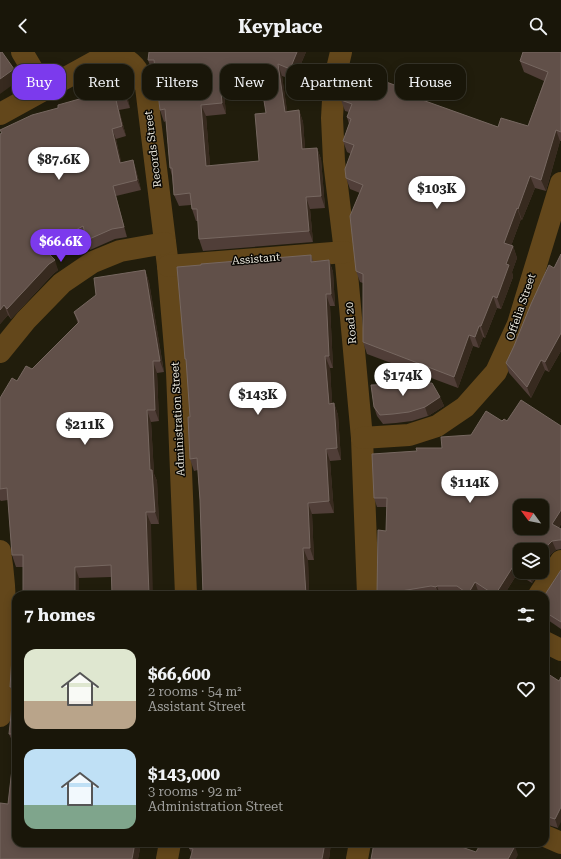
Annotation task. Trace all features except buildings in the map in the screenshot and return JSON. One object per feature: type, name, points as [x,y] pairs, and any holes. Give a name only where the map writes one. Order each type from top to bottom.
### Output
[{"type":"street","points":[[22,52],[29,64]]},
{"type":"street","name":"Road 20","points":[[341,52],[334,82],[332,118],[334,161],[345,252],[362,438],[368,591]]},
{"type":"street","name":"Records Street","points":[[66,77],[98,60],[112,56],[128,59],[139,70],[146,87],[165,243]]},
{"type":"street","name":"Records Street","points":[[0,114],[25,100]]},
{"type":"street","name":"Offelia Street","points":[[362,438],[409,435],[437,426],[464,407],[496,372],[518,324],[561,183]]},
{"type":"street","points":[[0,352],[26,320],[62,283],[93,262],[120,251],[165,243]]},
{"type":"street","name":"Administration Street","points":[[165,243],[177,372],[186,591]]},
{"type":"street","name":"Assistant","points":[[168,266],[345,252]]},
{"type":"street","points":[[0,551],[4,576],[6,658],[0,716]]},
{"type":"street","points":[[542,591],[561,561]]},
{"type":"street","points":[[549,644],[561,650]]},
{"type":"street","points":[[549,838],[561,842]]},
{"type":"street","points":[[167,859],[169,847]]},
{"type":"street","points":[[357,859],[359,847]]}]
